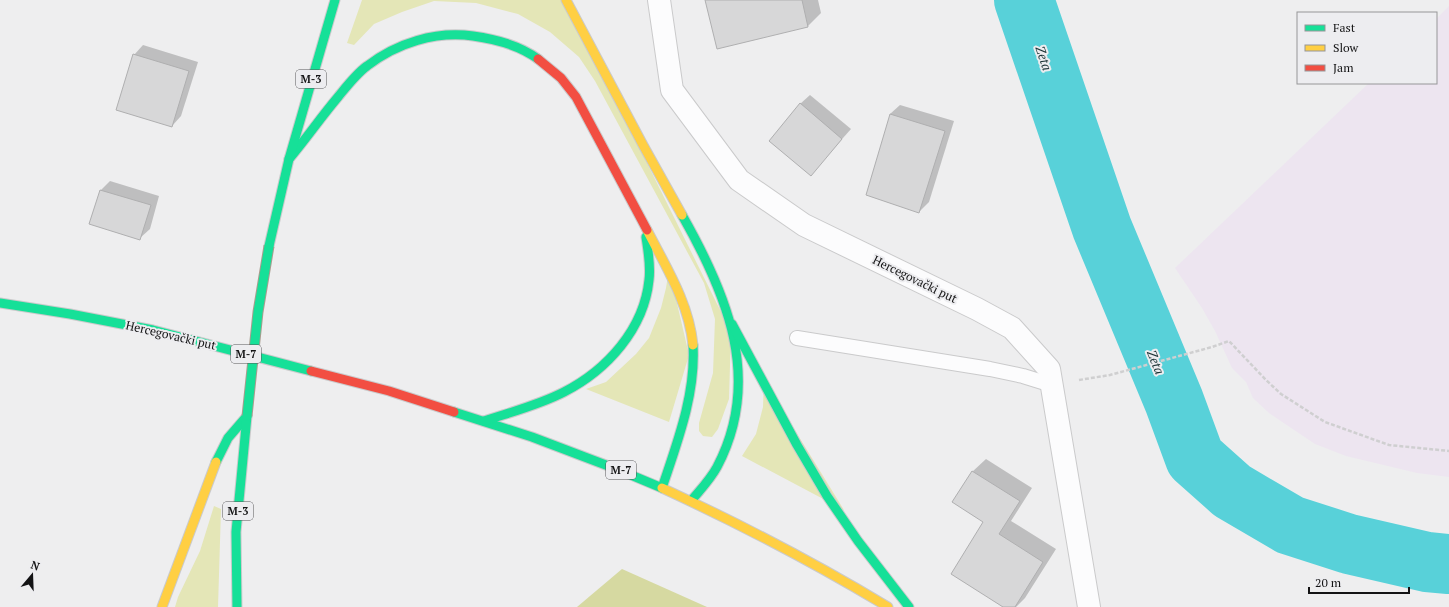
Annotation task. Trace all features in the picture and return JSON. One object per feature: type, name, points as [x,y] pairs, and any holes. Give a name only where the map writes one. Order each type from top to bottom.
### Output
[{"type":"main road","name":"M-3","points":[[237,607],[236,532],[258,312],[288,159],[335,0]]},
{"type":"main road","points":[[566,0],[707,261],[724,300],[736,346],[739,368],[738,401],[734,424],[724,454],[708,480],[691,501]]},
{"type":"main road","points":[[288,159],[349,84],[367,66],[386,53],[408,43],[439,35],[459,34],[478,36],[503,41],[524,50],[542,62],[565,83],[575,95],[680,293],[690,323],[693,338],[693,370],[690,390],[676,444],[662,488],[782,546],[888,607]]},
{"type":"main road","points":[[484,421],[564,392],[598,371],[620,347],[640,317],[645,299],[649,279],[646,230]]},
{"type":"main road","name":"Hercegovački put","points":[[0,303],[70,314],[153,330],[339,377],[484,421]]},
{"type":"main road","points":[[729,319],[767,388],[796,446],[827,496],[858,541],[909,607]]},
{"type":"main road","points":[[162,607],[171,585],[198,504],[214,466],[228,438],[247,416]]},
{"type":"main road","name":"M-7","points":[[484,421],[579,454],[662,488]]},
{"type":"street","name":"Hercegovački put","points":[[659,0],[672,90],[739,180],[804,225],[977,309],[1012,328],[1049,369],[1089,607]]},
{"type":"lane","points":[[797,338],[990,369],[1023,376],[1052,386]]},
{"type":"path","points":[[1110,376],[1229,341],[1281,394],[1325,422],[1389,445],[1449,451]]},
{"type":"shaded area","points":[[1449,6],[1449,477],[1417,473],[1346,456],[1315,444],[1269,413],[1253,398],[1246,382],[1232,368],[1215,331],[1202,308],[1175,268],[1368,84],[1437,84],[1437,18]]},
{"type":"green space","points":[[362,0],[566,0],[731,332],[729,399],[718,429],[712,437],[703,436],[699,431],[699,423],[713,373],[715,319],[704,283],[595,81],[579,57],[550,32],[518,14],[476,3],[434,1],[402,12],[374,24],[354,45],[347,43]]},
{"type":"green space","points":[[669,269],[689,355],[669,422],[586,389],[606,382],[636,354],[649,338],[661,308]]},
{"type":"green space","points":[[764,380],[844,510],[742,456],[756,434],[763,407]]},
{"type":"green space","points":[[214,506],[221,509],[218,607],[175,607],[178,597],[200,551]]},
{"type":"green space","points":[[622,569],[707,607],[577,607]]},
{"type":"building","points":[[705,0],[802,0],[808,27],[717,49]]},
{"type":"building","points":[[133,54],[189,71],[172,127],[116,110]]},
{"type":"building","points":[[800,103],[842,139],[811,176],[769,141]]},
{"type":"building","points":[[890,114],[945,131],[919,213],[866,195]]},
{"type":"building","points":[[100,190],[151,205],[140,240],[89,224]]},
{"type":"building","points":[[972,471],[1020,501],[999,534],[1043,562],[1015,607],[1003,607],[951,574],[983,522],[952,502]]},
{"type":"waterway","name":"Zeta","points":[[1024,0],[1102,228],[1174,401],[1195,458],[1232,491],[1290,525],[1349,544],[1427,562],[1449,564]]},
{"type":"traffic: fast","points":[[269,246],[289,159],[335,0]]},
{"type":"traffic: fast","points":[[289,159],[348,84],[359,73],[379,58],[404,45],[417,40],[445,35],[473,36],[507,43],[531,54],[538,59]]},
{"type":"traffic: fast","points":[[682,215],[713,275],[725,307],[734,338],[738,370],[737,402],[731,434],[717,467],[708,481],[691,501]]},
{"type":"traffic: fast","points":[[484,421],[535,405],[564,392],[595,372],[621,346],[640,315],[646,298],[650,269],[646,237]]},
{"type":"traffic: fast","points":[[247,416],[258,312],[269,246]]},
{"type":"traffic: fast","points":[[0,303],[70,314],[153,330],[311,371]]},
{"type":"traffic: fast","points":[[732,324],[797,445],[827,496],[858,541],[909,607]]},
{"type":"traffic: fast","points":[[454,412],[532,437],[662,488],[679,436],[692,382],[693,345]]},
{"type":"traffic: fast","points":[[216,462],[228,438],[247,416]]},
{"type":"traffic: fast","points":[[237,607],[236,532],[247,416]]},
{"type":"traffic: slow","points":[[566,0],[682,215]]},
{"type":"traffic: slow","points":[[647,230],[682,300],[691,330],[693,345]]},
{"type":"traffic: slow","points":[[162,607],[216,462]]},
{"type":"traffic: slow","points":[[662,488],[777,544],[888,607]]},
{"type":"traffic: jam","points":[[538,59],[561,78],[576,97],[647,230]]},
{"type":"traffic: jam","points":[[311,371],[389,391],[454,412]]}]
